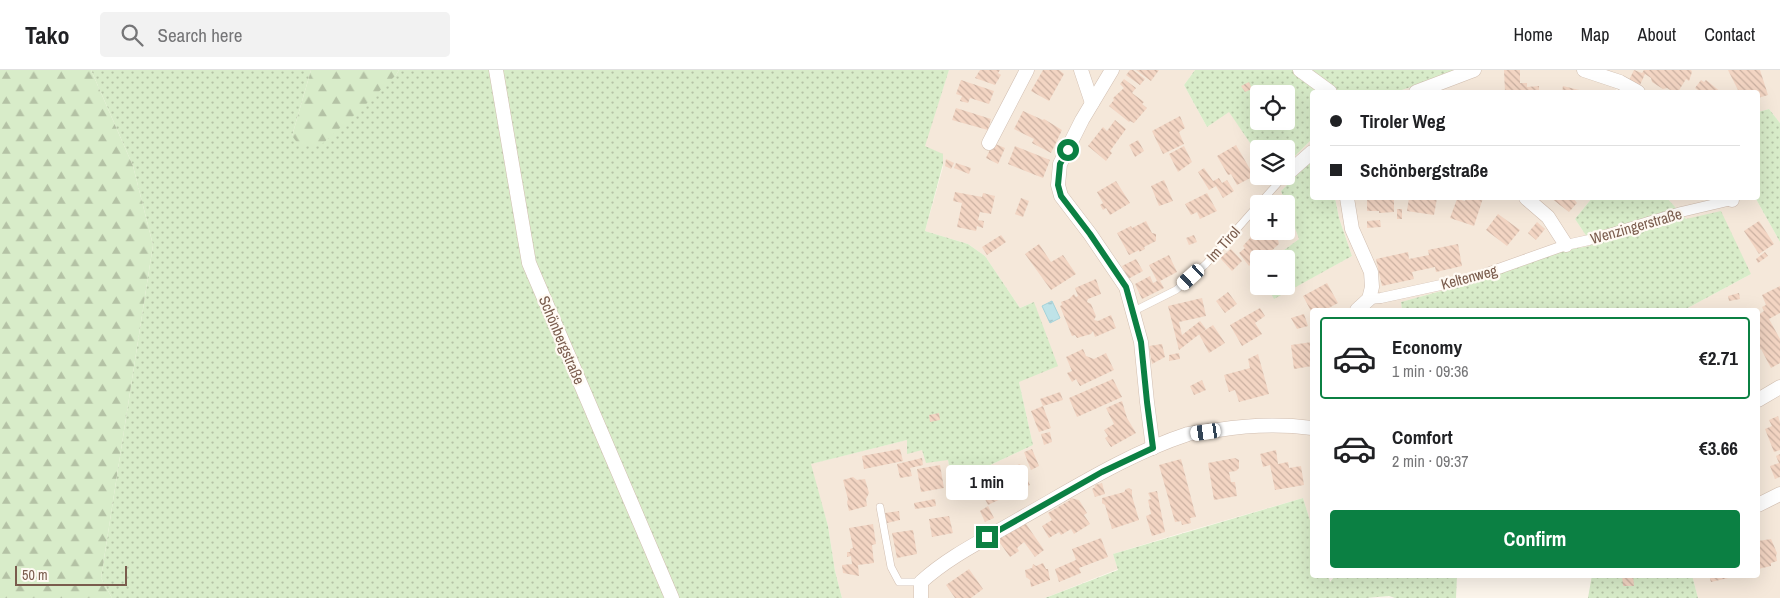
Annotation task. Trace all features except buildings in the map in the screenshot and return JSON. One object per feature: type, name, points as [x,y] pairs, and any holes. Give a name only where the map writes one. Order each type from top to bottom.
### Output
[{"type":"street","name":"Schönbergstraße","points":[[496,70],[529,263],[672,598]]},
{"type":"street","points":[[989,143],[1027,70]]},
{"type":"street","points":[[1081,70],[1092,103]]},
{"type":"street","points":[[1112,70],[1082,120],[1060,164],[1058,185],[1061,196],[1090,234],[1126,287],[1141,342],[1153,448]]},
{"type":"street","points":[[1300,70],[1327,90]]},
{"type":"street","points":[[1421,90],[1474,70]]},
{"type":"street","points":[[1584,70],[1620,82],[1634,90]]},
{"type":"street","name":"Im Tirol","points":[[1295,167],[1310,154]]},
{"type":"street","points":[[1347,200],[1352,229],[1371,272],[1372,287],[1369,299],[1359,308]]},
{"type":"street","points":[[1528,200],[1548,217],[1566,245]]},
{"type":"street","name":"Wenzingerstraße","points":[[1566,245],[1728,200]]},
{"type":"street","name":"Keltenweg","points":[[1369,299],[1473,278],[1566,245]]},
{"type":"street","points":[[1760,399],[1780,387]]},
{"type":"street","points":[[921,598],[921,582],[960,551],[1102,472],[1153,448],[1190,434],[1261,424],[1310,428]]},
{"type":"street","points":[[1760,504],[1780,494]]},
{"type":"lane","name":"Im Tirol","points":[[1267,195],[1277,185]]},
{"type":"lane","name":"Im Tirol","points":[[1134,312],[1176,290],[1206,264],[1250,214]]},
{"type":"lane","points":[[880,508],[891,567],[899,582],[921,582]]},
{"type":"shaded area","points":[[949,70],[1195,70],[1184,85],[1207,127],[1229,111],[1250,142],[1250,185],[1287,185],[1281,191],[1283,195],[1250,195],[1250,240],[1295,240],[1295,229],[1299,239],[1284,250],[1250,250],[1250,295],[1272,295],[1274,298],[1280,295],[1295,295],[1295,287],[1352,256],[1339,218],[1335,200],[1590,200],[1575,219],[1589,240],[1590,246],[1566,250],[1474,282],[1401,302],[1402,308],[1310,308],[1310,521],[1303,498],[1178,534],[1113,554],[1118,569],[1045,598],[842,598],[835,571],[828,526],[810,464],[907,440],[922,450],[948,460],[952,483],[1033,445],[1019,382],[1034,302],[1020,308],[985,256],[968,244],[925,231],[943,167],[942,154],[924,146]]},
{"type":"shaded area","points":[[1461,70],[1780,70],[1780,123],[1769,109],[1760,111],[1760,90],[1621,90],[1617,88],[1616,90],[1402,90]]},
{"type":"shaded area","points":[[1310,141],[1310,162],[1295,177],[1295,156]]},
{"type":"shaded area","points":[[1669,200],[1757,200],[1780,242],[1780,598],[1698,598],[1693,578],[1760,578],[1760,308],[1688,308],[1751,274],[1686,219]]},
{"type":"green space","points":[[0,70],[91,70],[133,166],[153,245],[101,578],[112,598],[0,598]]},
{"type":"green space","points":[[91,70],[311,70],[292,136],[396,75],[399,70],[949,70],[925,146],[943,154],[943,164],[925,231],[968,244],[985,256],[1020,308],[1034,302],[1058,366],[1019,382],[1033,445],[952,483],[948,460],[926,463],[922,450],[907,454],[907,440],[811,464],[828,526],[835,571],[842,598],[112,598],[101,578],[153,245],[133,166]]},
{"type":"green space","points":[[311,70],[399,70],[359,111],[321,145],[300,146],[292,136]]},
{"type":"green space","points":[[1195,70],[1461,70],[1402,90],[1310,90],[1310,141],[1295,156],[1295,140],[1250,140],[1250,143],[1229,112],[1207,127],[1184,85]]},
{"type":"green space","points":[[1769,109],[1780,123],[1780,242],[1757,200],[1760,200],[1760,111]]},
{"type":"green space","points":[[1310,162],[1310,200],[1335,200],[1339,218],[1352,256],[1295,287],[1295,250],[1284,250],[1299,239],[1295,228],[1295,195],[1282,195],[1281,191],[1287,185],[1295,185],[1295,177]]},
{"type":"green space","points":[[1590,200],[1669,200],[1686,219],[1721,211],[1751,274],[1688,308],[1402,308],[1401,302],[1474,282],[1566,250],[1590,246],[1589,240],[1575,219]]},
{"type":"green space","points":[[1272,295],[1281,295],[1274,299]]},
{"type":"green space","points":[[1303,498],[1310,521],[1310,578],[1329,578],[1330,582],[1333,578],[1457,578],[1456,598],[1395,598],[1389,596],[1366,598],[1045,598],[1118,570],[1113,554]]},
{"type":"green space","points":[[1591,578],[1693,578],[1698,598],[1588,598]]},
{"type":"water","points":[[1052,301],[1060,318],[1050,323],[1042,306]]},
{"type":"route","points":[[987,537],[1102,472],[1153,448],[1141,342],[1126,287],[1070,205],[1061,196],[1058,185],[1060,164],[1068,150]]}]
